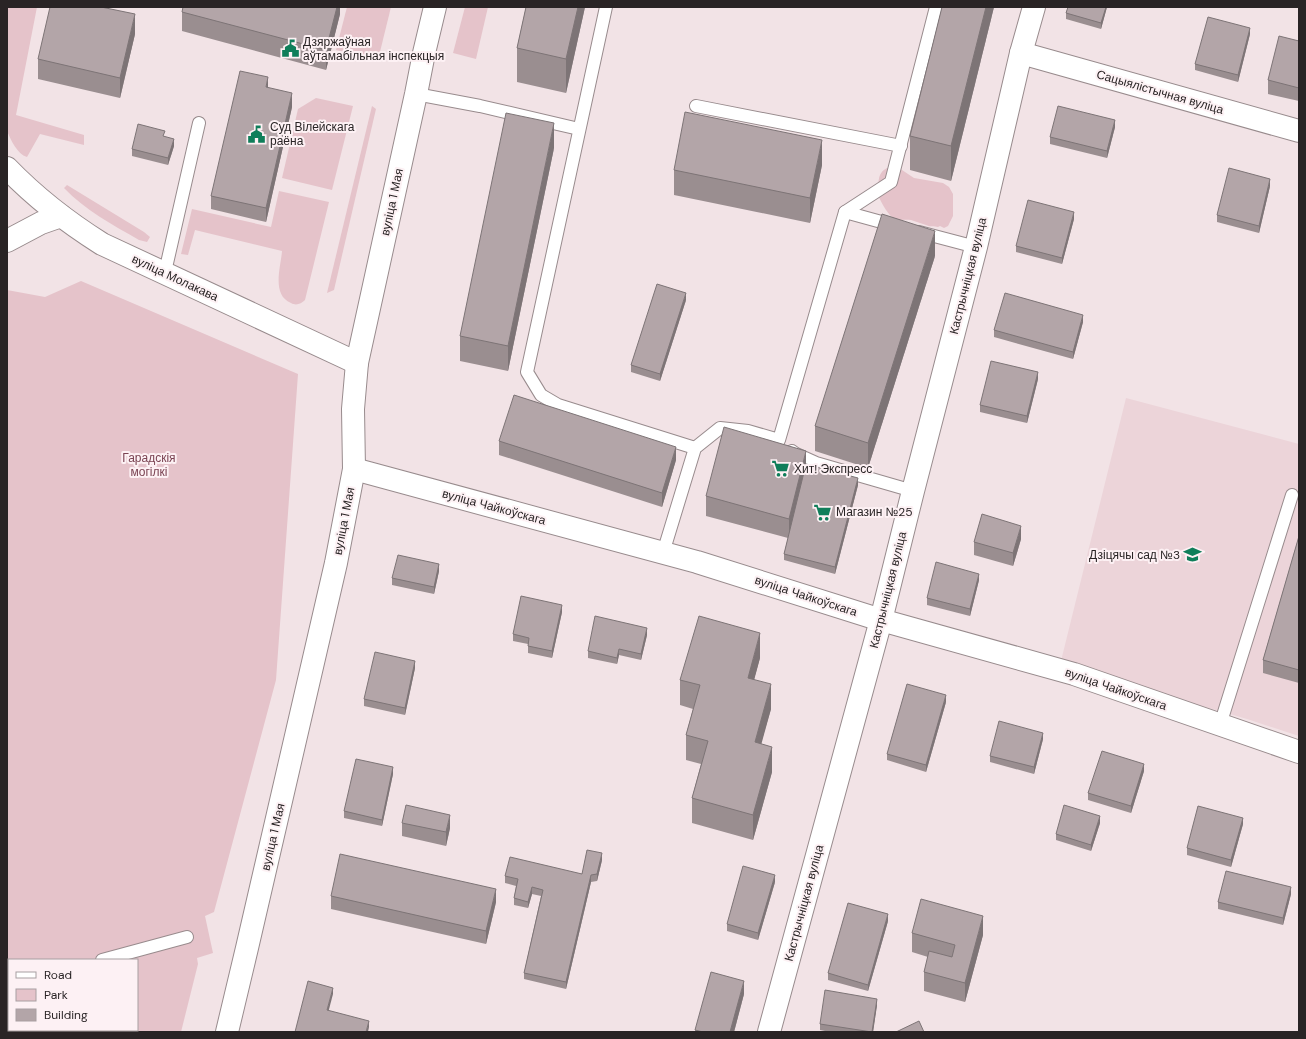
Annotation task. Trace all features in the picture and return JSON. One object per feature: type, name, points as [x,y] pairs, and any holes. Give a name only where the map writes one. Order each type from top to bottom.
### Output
[{"type":"street","name":"вуліца 1 Мая","points":[[227,1032],[336,563],[354,469],[353,409],[357,363],[435,7]]},
{"type":"street","name":"Кастрычніцкая вуліца","points":[[769,1032],[881,620],[976,247],[1021,53],[1034,7]]},
{"type":"street","name":"Сацыялістычная вуліца","points":[[1021,53],[1299,131]]},
{"type":"street","name":"вуліца Молакава","points":[[7,168],[27,188],[61,216],[102,244],[165,272],[357,363]]},
{"type":"street","points":[[7,241],[41,223],[61,216]]},
{"type":"street","name":"вуліца Чайкоўскага","points":[[354,469],[697,562],[881,620],[1074,674],[1299,752]]},
{"type":"lane","points":[[606,7],[527,372],[540,396],[558,405],[695,448]]},
{"type":"lane","points":[[779,440],[845,212],[891,182],[936,7]]},
{"type":"lane","points":[[416,94],[480,106],[579,129]]},
{"type":"lane","points":[[696,106],[901,146]]},
{"type":"lane","points":[[165,272],[199,123]]},
{"type":"lane","points":[[845,212],[976,247]]},
{"type":"lane","points":[[663,553],[695,448],[720,428],[748,431],[779,440],[796,454],[816,463],[913,491]]},
{"type":"lane","points":[[1220,725],[1292,495]]},
{"type":"lane","points":[[106,959],[187,937]]},
{"type":"shaded area","name":"Дзіцячы сад №3","points":[[1126,398],[1299,444],[1299,736],[1247,719],[1060,665]]},
{"type":"green space","points":[[7,7],[37,7],[16,115],[84,135],[84,145],[40,134],[27,157],[17,150],[12,142],[7,131]]},
{"type":"green space","points":[[347,7],[391,7],[378,60],[336,50]]},
{"type":"green space","points":[[465,7],[488,7],[476,59],[453,53]]},
{"type":"green space","points":[[316,98],[353,106],[332,190],[282,178],[298,109]]},
{"type":"green space","points":[[372,106],[376,109],[334,290],[327,293]]},
{"type":"green space","points":[[887,168],[899,168],[914,178],[943,183],[949,187],[953,194],[953,216],[948,226],[944,228],[940,226],[929,226],[911,220],[899,220],[892,217],[884,208],[877,193],[881,173]]},
{"type":"green space","points":[[67,185],[144,232],[150,237],[147,242],[139,240],[90,210],[64,188]]},
{"type":"green space","points":[[279,191],[329,202],[305,300],[302,303],[293,304],[285,299],[281,294],[279,287],[279,272],[282,251],[195,230],[188,255],[181,254],[192,209],[271,227]]},
{"type":"green space","name":"Гарадскія могілкі","points":[[81,281],[298,374],[276,680],[214,912],[205,916],[213,953],[197,958],[198,964],[181,1032],[7,1032],[7,290],[45,297]]},
{"type":"building","points":[[50,7],[101,7],[135,14],[120,78],[38,59]]},
{"type":"building","points":[[183,7],[337,7],[326,50],[182,12]]},
{"type":"building","points":[[526,7],[578,7],[566,59],[517,48]]},
{"type":"building","points":[[942,7],[986,7],[951,146],[910,136]]},
{"type":"building","points":[[1068,7],[1106,7],[1101,23],[1066,13]]},
{"type":"building","points":[[1208,17],[1250,28],[1238,75],[1195,64]]},
{"type":"building","points":[[1279,36],[1299,41],[1299,88],[1268,80]]},
{"type":"building","name":"Суд Вілейскага раёна","points":[[240,71],[268,77],[266,87],[292,93],[266,208],[211,196]]},
{"type":"building","points":[[1058,106],[1115,120],[1107,151],[1050,137]]},
{"type":"building","points":[[685,112],[822,140],[810,198],[674,170]]},
{"type":"building","points":[[506,113],[554,123],[508,346],[460,336]]},
{"type":"building","points":[[138,124],[165,131],[163,136],[174,139],[168,158],[132,149]]},
{"type":"building","points":[[1229,168],[1270,179],[1259,226],[1217,215]]},
{"type":"building","points":[[1028,200],[1074,212],[1062,258],[1016,246]]},
{"type":"building","points":[[882,214],[935,231],[868,443],[815,426]]},
{"type":"building","points":[[657,284],[686,293],[660,374],[631,365]]},
{"type":"building","points":[[1005,293],[1083,315],[1073,352],[994,330]]},
{"type":"building","points":[[991,361],[1038,372],[1027,416],[980,405]]},
{"type":"building","points":[[514,395],[676,447],[662,493],[499,441]]},
{"type":"building","points":[[724,427],[806,451],[789,519],[706,496]]},
{"type":"building","name":"Магазин №25","points":[[806,464],[858,478],[835,567],[784,554]]},
{"type":"building","points":[[982,514],[1021,526],[1013,553],[974,542]]},
{"type":"building","points":[[1299,536],[1299,670],[1263,660]]},
{"type":"building","points":[[398,555],[439,564],[434,587],[392,578]]},
{"type":"building","points":[[936,562],[979,574],[970,609],[927,598]]},
{"type":"building","points":[[521,596],[562,605],[552,651],[528,646],[529,638],[513,634]]},
{"type":"building","points":[[595,616],[647,628],[641,654],[619,649],[617,658],[588,651]]},
{"type":"building","points":[[699,616],[760,633],[748,678],[771,684],[755,742],[772,747],[753,815],[692,798],[708,741],[686,735],[700,685],[680,680]]},
{"type":"building","points":[[375,652],[415,661],[405,708],[364,699]]},
{"type":"building","points":[[907,684],[946,695],[926,765],[887,754]]},
{"type":"building","points":[[999,721],[1043,733],[1034,767],[990,756]]},
{"type":"building","points":[[1102,751],[1144,764],[1131,806],[1088,793]]},
{"type":"building","points":[[356,759],[393,767],[382,820],[344,811]]},
{"type":"building","points":[[406,805],[450,815],[446,832],[402,823]]},
{"type":"building","points":[[1064,805],[1100,816],[1091,845],[1056,834]]},
{"type":"building","points":[[1198,806],[1243,818],[1231,860],[1187,848]]},
{"type":"building","points":[[587,850],[602,853],[597,874],[591,875],[566,982],[524,973],[543,890],[532,887],[528,902],[514,898],[518,879],[505,876],[510,857],[582,874]]},
{"type":"building","points":[[340,854],[496,889],[486,931],[331,896]]},
{"type":"building","points":[[743,866],[775,875],[758,933],[727,924]]},
{"type":"building","points":[[1226,871],[1291,887],[1283,918],[1218,902]]},
{"type":"building","points":[[921,899],[983,916],[965,983],[924,972],[929,951],[952,957],[955,945],[912,933]]},
{"type":"building","points":[[848,903],[888,914],[868,985],[828,973]]},
{"type":"building","points":[[711,972],[744,981],[730,1032],[703,1032],[695,1030]]},
{"type":"building","points":[[308,981],[333,988],[327,1010],[369,1021],[366,1032],[295,1032]]},
{"type":"building","points":[[825,990],[877,999],[872,1032],[820,1024]]},
{"type":"building","points":[[919,1021],[924,1032],[896,1032]]},
{"type":"place","name":"Дзяржаўная аўтамабільная інспекцыя","points":[[290,49]]},
{"type":"place","name":"Суд Вілейскага раёна","points":[[257,134]]},
{"type":"place","name":"Хит! Экспресс","points":[[781,469]]},
{"type":"place","name":"Магазин №25","points":[[823,512]]},
{"type":"place","name":"Дзіцячы сад №3","points":[[1193,555]]}]
